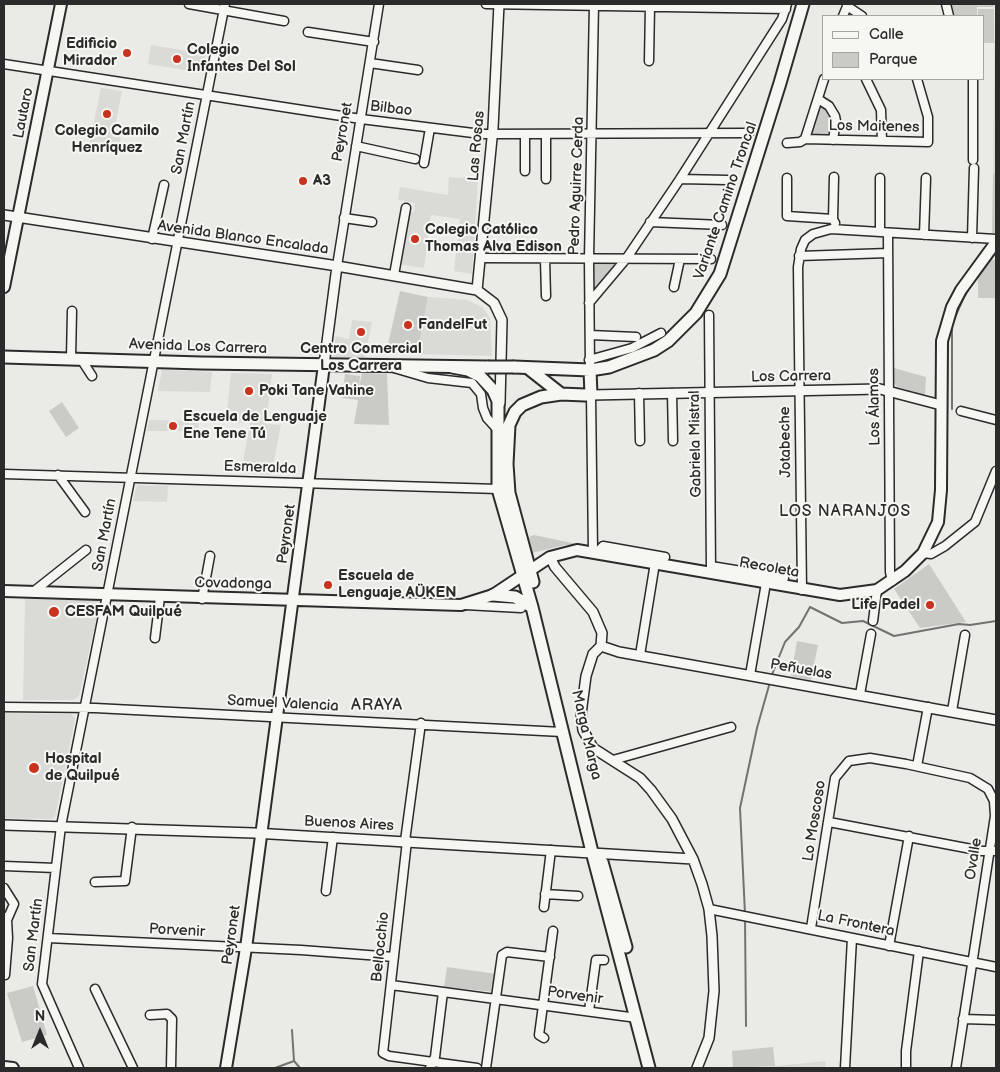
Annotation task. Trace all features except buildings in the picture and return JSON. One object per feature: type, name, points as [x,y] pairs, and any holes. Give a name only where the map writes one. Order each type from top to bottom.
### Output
[{"type":"main road","name":"Lautaro","points":[[4,287],[62,4]]},
{"type":"main road","name":"Variante Camino Troncal","points":[[528,368],[590,365],[633,360],[668,341],[689,321],[711,292],[720,274],[803,4]]},
{"type":"main road","name":"Recoleta","points":[[526,572],[550,557],[577,550],[654,563],[711,569],[766,583],[840,596],[877,590],[892,582],[923,553],[938,522],[941,360],[946,323],[961,290],[996,241]]},
{"type":"main road","name":"Avenida Los Carrera","points":[[4,357],[324,366],[528,368]]},
{"type":"main road","points":[[510,506],[507,464],[510,420],[518,408],[528,402],[548,395],[591,395],[590,365]]},
{"type":"main road","name":"Peyronet","points":[[226,1068],[246,948],[324,366]]},
{"type":"main road","points":[[452,367],[468,370],[485,380],[493,390],[500,408]]},
{"type":"main road","points":[[528,368],[540,375],[552,389],[561,394]]},
{"type":"main road","name":"Marga Marga","points":[[500,408],[498,489],[526,572],[527,607],[595,852],[615,904],[655,1068]]},
{"type":"main road","name":"Marga Marga","points":[[510,506],[649,1068]]},
{"type":"main road","name":"Covadonga","points":[[4,591],[202,599],[461,605],[493,595],[526,572]]},
{"type":"main road","points":[[493,595],[515,597],[527,607]]},
{"type":"main road","points":[[4,1067],[13,1068]]},
{"type":"street","points":[[188,4],[225,7],[284,21]]},
{"type":"street","name":"Peyronet","points":[[324,366],[344,218],[379,4]]},
{"type":"street","points":[[486,4],[786,6],[782,19],[680,179],[626,259],[589,303]]},
{"type":"street","name":"Las Rosas","points":[[477,290],[491,134],[499,4]]},
{"type":"street","name":"Pedro Aguirre Cerda","points":[[590,365],[589,259],[593,134],[594,5]]},
{"type":"street","points":[[847,5],[861,15]]},
{"type":"street","points":[[649,61],[650,6]]},
{"type":"street","name":"San Martín","points":[[79,1068],[42,984],[61,826],[225,7]]},
{"type":"street","points":[[308,32],[374,42]]},
{"type":"street","points":[[370,63],[418,70]]},
{"type":"street","name":"Bilbao","points":[[4,64],[360,119],[491,134],[749,133]]},
{"type":"street","points":[[805,139],[824,80]]},
{"type":"street","points":[[866,80],[881,110],[882,142]]},
{"type":"street","name":"Los Maitenes","points":[[786,143],[800,142],[805,139],[928,142],[928,116],[918,80]]},
{"type":"street","points":[[972,238],[974,164],[973,80]]},
{"type":"street","points":[[818,99],[829,106],[835,116],[833,140]]},
{"type":"street","points":[[424,163],[430,128]]},
{"type":"street","points":[[525,134],[526,172]]},
{"type":"street","points":[[546,134],[546,179]]},
{"type":"street","points":[[356,146],[415,159]]},
{"type":"street","points":[[834,177],[833,219],[838,230]]},
{"type":"street","points":[[788,178],[787,216],[790,218],[833,219]]},
{"type":"street","name":"Los Álamos","points":[[880,178],[884,232],[888,253],[888,391],[892,582]]},
{"type":"street","points":[[924,235],[926,178]]},
{"type":"street","points":[[680,179],[727,180]]},
{"type":"street","points":[[152,239],[164,185]]},
{"type":"street","points":[[394,275],[406,208]]},
{"type":"street","name":"Avenida Blanco Encalada","points":[[4,216],[337,266],[477,290]]},
{"type":"street","points":[[344,218],[372,222]]},
{"type":"street","points":[[650,222],[722,225]]},
{"type":"street","points":[[888,253],[799,256],[805,240],[813,234],[838,230],[996,241]]},
{"type":"street","name":"Jotabeche","points":[[799,256],[802,590]]},
{"type":"street","points":[[481,258],[711,259]]},
{"type":"street","points":[[545,259],[546,296]]},
{"type":"street","points":[[674,287],[680,259]]},
{"type":"street","name":"Marga Marga","points":[[477,290],[494,303],[502,320],[500,408],[504,485],[510,506]]},
{"type":"street","points":[[72,311],[76,359],[92,376]]},
{"type":"street","name":"Gabriela Mistral","points":[[708,315],[711,569]]},
{"type":"street","name":"Variante Camino Troncal","points":[[590,365],[632,348],[661,333]]},
{"type":"street","points":[[590,335],[636,337]]},
{"type":"street","name":"Avenida Los Carrera","points":[[392,367],[428,378],[472,383],[478,388],[487,418],[498,430]]},
{"type":"street","name":"Los Carrera","points":[[591,395],[880,389],[941,405]]},
{"type":"street","points":[[641,393],[644,416]]},
{"type":"street","points":[[640,440],[641,393]]},
{"type":"street","points":[[672,393],[673,441]]},
{"type":"street","points":[[591,395],[595,552]]},
{"type":"street","points":[[961,411],[996,420]]},
{"type":"street","name":"Recoleta","points":[[923,553],[931,554],[945,546],[975,522],[996,471]]},
{"type":"street","name":"Esmeralda","points":[[4,474],[498,489]]},
{"type":"street","points":[[58,475],[85,512]]},
{"type":"street","points":[[498,489],[510,506]]},
{"type":"street","name":"Recoleta","points":[[595,552],[603,546],[665,557]]},
{"type":"street","points":[[33,592],[86,550]]},
{"type":"street","points":[[202,599],[210,556]]},
{"type":"street","points":[[550,557],[555,568],[599,621],[602,633],[602,646],[593,654],[586,676],[581,714],[583,730],[587,740],[599,753],[640,778],[672,819],[693,859],[709,909],[713,961],[713,1016],[709,1038],[697,1068]]},
{"type":"street","points":[[640,655],[654,563]]},
{"type":"street","name":"Recoleta","points":[[711,569],[784,578]]},
{"type":"street","points":[[750,675],[766,583]]},
{"type":"street","points":[[873,621],[877,590]]},
{"type":"street","points":[[154,638],[160,597]]},
{"type":"street","name":"Covadonga","points":[[461,605],[527,607]]},
{"type":"street","points":[[860,694],[871,634]]},
{"type":"street","points":[[952,711],[965,635]]},
{"type":"street","name":"Peñuelas","points":[[602,646],[612,651],[860,694],[996,720]]},
{"type":"street","name":"Samuel Valencia","points":[[4,707],[84,708],[420,723],[562,732]]},
{"type":"street","points":[[917,766],[928,707]]},
{"type":"street","name":"Bellocchio","points":[[420,723],[391,985],[382,1043],[384,1054],[432,1065]]},
{"type":"street","points":[[613,760],[731,727]]},
{"type":"street","name":"Lo Moscoso","points":[[811,928],[835,778],[849,762],[870,758],[917,766]]},
{"type":"street","name":"Ovalle","points":[[917,766],[970,778],[988,789],[995,809],[993,851],[971,962],[956,1068]]},
{"type":"street","points":[[829,822],[993,851]]},
{"type":"street","name":"Buenos Aires","points":[[4,825],[261,833],[693,859]]},
{"type":"street","points":[[94,882],[125,881],[132,828]]},
{"type":"street","points":[[889,946],[909,836]]},
{"type":"street","points":[[326,891],[333,837]]},
{"type":"street","points":[[544,907],[551,850]]},
{"type":"street","points":[[4,866],[56,868]]},
{"type":"street","points":[[4,888],[13,902],[5,918],[5,975]]},
{"type":"street","points":[[545,894],[578,896]]},
{"type":"street","name":"La Frontera","points":[[709,909],[996,966]]},
{"type":"street","points":[[544,1038],[539,1036],[553,931]]},
{"type":"street","name":"Porvenir","points":[[48,938],[301,950],[394,957]]},
{"type":"street","points":[[845,1068],[852,938]]},
{"type":"street","points":[[906,1068],[906,1051],[919,951]]},
{"type":"street","points":[[486,1068],[504,953],[550,957]]},
{"type":"street","points":[[589,1012],[596,960],[604,960]]},
{"type":"street","name":"Porvenir","points":[[391,985],[637,1018]]},
{"type":"street","points":[[94,989],[133,1068]]},
{"type":"street","points":[[443,992],[432,1065],[477,1068]]},
{"type":"street","points":[[150,1015],[167,1014],[172,1019],[171,1068]]},
{"type":"street","points":[[963,1019],[996,1020]]},
{"type":"shaded area","points":[[995,4],[996,174],[993,174]]},
{"type":"shaded area","name":"Colegio Infantes Del Sol","points":[[151,45],[206,54],[203,73],[148,64]]},
{"type":"shaded area","name":"Colegio Camilo Henríquez","points":[[101,88],[122,91],[113,136],[121,138],[117,154],[88,150]]},
{"type":"shaded area","name":"Colegio Católico Thomas Alva Edison","points":[[449,177],[478,179],[472,274],[454,271],[460,219],[431,215],[424,268],[399,264],[408,212],[414,212],[415,203],[398,200],[400,187],[448,195]]},
{"type":"shaded area","points":[[428,297],[467,300],[482,307],[490,318],[492,356],[417,354]]},
{"type":"shaded area","points":[[352,320],[372,322],[365,357],[335,357],[333,354],[336,336],[349,339]]},
{"type":"shaded area","points":[[162,370],[212,372],[210,392],[158,391]]},
{"type":"shaded area","points":[[231,373],[272,374],[266,424],[281,425],[271,475],[241,473],[250,423],[226,422]]},
{"type":"shaded area","name":"Escuela de Lenguaje Ene Tene Tú","points":[[149,420],[199,421],[198,431],[147,431]]},
{"type":"shaded area","points":[[137,485],[168,486],[167,502],[133,501]]},
{"type":"shaded area","points":[[25,599],[99,600],[100,602],[79,696],[73,700],[23,700]]},
{"type":"shaded area","name":"Hospital de Quilpué","points":[[4,713],[72,714],[75,719],[55,817],[52,819],[4,818]]},
{"type":"shaded area","points":[[826,1061],[825,1068],[749,1068],[775,1066]]},
{"type":"green space","points":[[950,4],[994,4],[994,7],[977,7],[977,15],[955,15]]},
{"type":"green space","points":[[978,9],[994,9],[994,43],[985,43],[985,15],[978,15]]},
{"type":"green space","points":[[818,105],[825,108],[833,124],[830,135],[824,138],[809,133]]},
{"type":"green space","points":[[993,174],[996,174],[996,233],[992,233]]},
{"type":"green space","points":[[988,259],[996,260],[996,298],[978,298],[978,274]]},
{"type":"green space","points":[[593,263],[614,263],[614,268],[596,291],[593,290]]},
{"type":"green space","name":"FandelFut","points":[[400,291],[428,297],[417,354],[386,353]]},
{"type":"green space","points":[[894,368],[926,377],[925,395],[897,387],[894,383]]},
{"type":"green space","points":[[362,373],[387,374],[389,425],[354,424],[358,400],[342,398],[345,374],[360,376],[359,388]]},
{"type":"green space","points":[[62,402],[79,428],[66,437],[49,411]]},
{"type":"green space","points":[[534,535],[582,545],[565,545],[532,553],[529,537]]},
{"type":"green space","name":"Life Padel","points":[[929,564],[966,622],[920,628],[894,589]]},
{"type":"green space","points":[[797,641],[818,645],[811,680],[791,676]]},
{"type":"green space","points":[[447,967],[497,974],[495,992],[444,987]]},
{"type":"green space","points":[[33,986],[47,1035],[22,1042],[7,993]]},
{"type":"green space","points":[[773,1047],[775,1066],[733,1068],[732,1051]]},
{"type":"waterway","points":[[952,409],[952,324],[964,297],[974,281]]},
{"type":"waterway","points":[[771,677],[785,642],[799,627],[810,607],[842,623],[863,621],[894,636],[959,624],[970,625],[996,621]]},
{"type":"waterway","points":[[745,914],[740,808],[757,728],[770,682]]},
{"type":"waterway","points":[[745,918],[746,1026]]},
{"type":"waterway","points":[[292,1030],[294,1061],[300,1068]]},
{"type":"waterway","points":[[275,1068],[294,1061]]},
{"type":"place","name":"Edificio Mirador","points":[[127,53]]},
{"type":"place","name":"Colegio Infantes Del Sol","points":[[177,59]]},
{"type":"place","name":"Colegio Camilo Henríquez","points":[[107,114]]},
{"type":"place","name":"A3","points":[[303,181]]},
{"type":"place","name":"Colegio Católico Thomas Alva Edison","points":[[415,239]]},
{"type":"place","name":"FandelFut","points":[[408,325]]},
{"type":"place","name":"Centro Comercial Los Carrera","points":[[361,332]]},
{"type":"place","name":"Poki Tane Vahine","points":[[249,391]]},
{"type":"place","name":"Escuela de Lenguaje Ene Tene Tú","points":[[173,426]]},
{"type":"place","name":"Escuela de Lenguaje AÜKEN","points":[[328,585]]},
{"type":"place","name":"Life Padel","points":[[930,605]]},
{"type":"place","name":"CESFAM Quilpué","points":[[54,612]]},
{"type":"place","name":"Hospital de Quilpué","points":[[34,768]]},
{"type":"district","name":"LOS NARANJOS","points":[[845,512]]},
{"type":"district","name":"ARAYA","points":[[377,706]]}]
